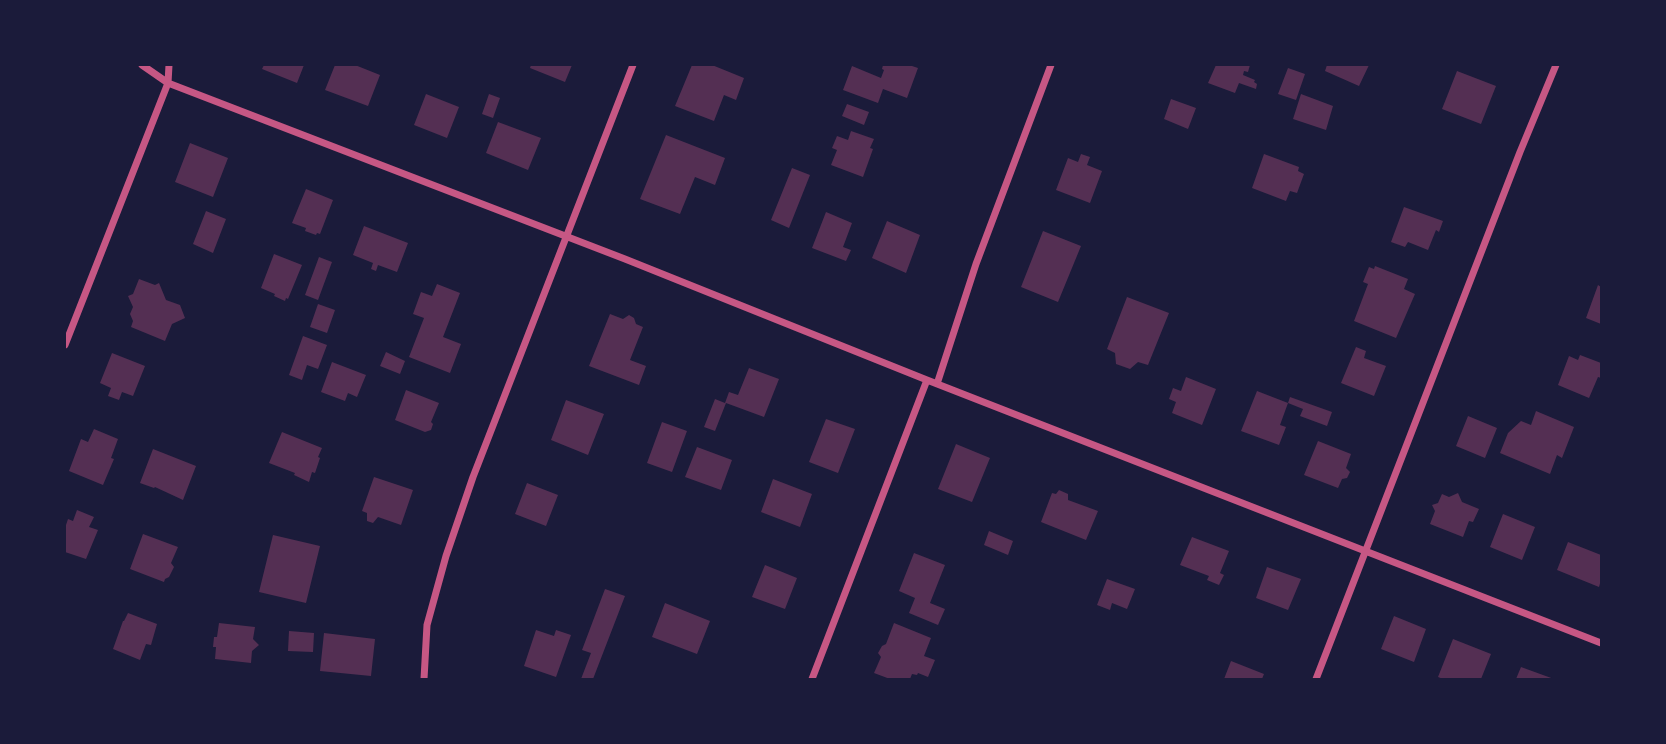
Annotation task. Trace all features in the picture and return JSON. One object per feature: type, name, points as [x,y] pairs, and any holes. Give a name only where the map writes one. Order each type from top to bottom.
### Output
[{"type":"street","points":[[142,65],[168,83],[1601,643]]},
{"type":"street","points":[[65,345],[168,83],[169,65]]},
{"type":"street","points":[[424,679],[427,625],[446,556],[473,477],[633,65]]},
{"type":"street","points":[[937,384],[976,264],[1051,65]]},
{"type":"street","points":[[1316,679],[1556,65]]},
{"type":"street","points":[[812,679],[927,380]]},
{"type":"building","points":[[264,65],[304,65],[297,83],[262,69]]},
{"type":"building","points":[[335,65],[355,65],[380,75],[368,106],[325,90]]},
{"type":"building","points":[[531,65],[572,65],[565,82],[530,68]]},
{"type":"building","points":[[692,65],[712,65],[744,78],[736,100],[724,95],[714,121],[675,106]]},
{"type":"building","points":[[883,65],[909,65],[918,68],[907,98],[883,89],[878,103],[843,90],[852,66],[881,78]]},
{"type":"building","points":[[1216,65],[1250,65],[1248,72],[1244,71],[1243,75],[1255,80],[1256,89],[1239,83],[1235,93],[1208,83]]},
{"type":"building","points":[[1327,65],[1369,65],[1359,86],[1325,71]]},
{"type":"building","points":[[1288,68],[1305,74],[1296,100],[1278,94]]},
{"type":"building","points":[[1457,71],[1496,86],[1481,124],[1442,109]]},
{"type":"building","points":[[426,94],[459,107],[447,138],[414,125]]},
{"type":"building","points":[[489,94],[500,98],[493,118],[482,114]]},
{"type":"building","points":[[1301,94],[1333,106],[1326,130],[1293,119]]},
{"type":"building","points":[[1171,99],[1196,108],[1188,129],[1164,119]]},
{"type":"building","points":[[847,104],[869,112],[864,125],[842,116]]},
{"type":"building","points":[[498,122],[541,138],[528,170],[486,153]]},
{"type":"building","points":[[851,131],[874,139],[863,177],[831,165],[837,150],[832,148],[837,136],[848,140]]},
{"type":"building","points":[[666,135],[725,158],[715,185],[695,177],[680,214],[640,199]]},
{"type":"building","points":[[190,143],[228,158],[213,197],[175,182]]},
{"type":"building","points":[[1081,154],[1090,157],[1087,165],[1102,171],[1090,203],[1056,190],[1068,158],[1078,162]]},
{"type":"building","points":[[1264,154],[1299,167],[1298,171],[1304,174],[1297,193],[1290,191],[1286,201],[1252,188]]},
{"type":"building","points":[[792,168],[810,175],[789,228],[771,220]]},
{"type":"building","points":[[306,189],[333,200],[320,234],[305,231],[306,228],[292,223]]},
{"type":"building","points":[[1404,207],[1443,221],[1428,250],[1408,242],[1405,247],[1391,242]]},
{"type":"building","points":[[206,211],[226,219],[213,253],[193,244]]},
{"type":"building","points":[[826,212],[852,223],[843,247],[851,250],[846,261],[812,248]]},
{"type":"building","points":[[887,221],[920,235],[906,273],[872,258]]},
{"type":"building","points":[[364,226],[408,243],[397,272],[378,265],[376,271],[371,269],[373,263],[353,255]]},
{"type":"building","points":[[1043,231],[1081,246],[1058,302],[1021,287]]},
{"type":"building","points":[[274,254],[302,265],[285,301],[261,288]]},
{"type":"building","points":[[319,257],[332,262],[318,300],[305,295]]},
{"type":"building","points":[[1375,266],[1408,279],[1404,289],[1415,294],[1396,338],[1354,321],[1368,284],[1363,282],[1369,267],[1374,269]]},
{"type":"building","points":[[139,279],[155,285],[159,283],[166,300],[180,305],[185,318],[172,324],[165,341],[131,327],[133,321],[130,314],[133,307],[128,296],[133,294]]},
{"type":"building","points":[[437,284],[460,293],[443,337],[461,344],[450,373],[409,357],[424,318],[413,314],[421,292],[432,296]]},
{"type":"building","points":[[1598,285],[1601,287],[1601,324],[1586,318]]},
{"type":"building","points":[[1127,297],[1169,313],[1148,365],[1138,362],[1130,369],[1116,364],[1115,353],[1107,349]]},
{"type":"building","points":[[318,304],[335,310],[327,333],[310,327]]},
{"type":"building","points":[[610,314],[623,319],[629,315],[634,318],[636,324],[643,327],[630,360],[646,366],[639,385],[589,366]]},
{"type":"building","points":[[303,336],[327,345],[318,369],[307,365],[302,380],[289,375]]},
{"type":"building","points":[[1356,347],[1366,351],[1364,358],[1386,366],[1374,396],[1341,383]]},
{"type":"building","points":[[386,352],[405,361],[400,374],[380,366]]},
{"type":"building","points":[[112,353],[145,366],[133,396],[122,392],[119,400],[108,396],[111,388],[100,383]]},
{"type":"building","points":[[1580,355],[1601,363],[1601,378],[1598,377],[1589,398],[1558,385],[1569,356],[1578,360]]},
{"type":"building","points":[[332,362],[366,375],[357,397],[348,393],[345,401],[321,392]]},
{"type":"building","points":[[749,368],[779,379],[764,417],[726,403],[715,431],[704,427],[715,399],[725,403],[729,392],[738,395]]},
{"type":"building","points":[[1186,377],[1216,389],[1202,425],[1172,413],[1176,402],[1169,399],[1173,388],[1181,391]]},
{"type":"building","points":[[406,390],[439,403],[431,422],[431,430],[425,432],[395,420]]},
{"type":"building","points":[[1257,391],[1288,403],[1280,425],[1286,427],[1279,445],[1241,431]]},
{"type":"building","points":[[1290,397],[1332,412],[1327,426],[1300,416],[1303,409],[1288,403]]},
{"type":"building","points":[[566,400],[604,414],[588,455],[551,440]]},
{"type":"building","points":[[1536,411],[1574,427],[1562,458],[1557,455],[1550,474],[1500,453],[1508,433],[1521,421],[1531,425]]},
{"type":"building","points":[[1468,416],[1497,428],[1485,458],[1456,446]]},
{"type":"building","points":[[826,419],[855,429],[838,473],[809,462]]},
{"type":"building","points":[[662,422],[687,431],[672,472],[647,463]]},
{"type":"building","points":[[94,429],[118,439],[111,458],[114,459],[103,485],[69,471],[81,439],[88,442]]},
{"type":"building","points":[[282,432],[322,448],[315,473],[312,472],[309,482],[294,475],[295,473],[269,463]]},
{"type":"building","points":[[1318,441],[1351,454],[1346,468],[1350,472],[1347,478],[1342,479],[1338,488],[1304,475]]},
{"type":"building","points":[[956,444],[990,458],[972,502],[938,489]]},
{"type":"building","points":[[697,447],[732,460],[721,490],[685,477]]},
{"type":"building","points":[[153,449],[196,466],[183,500],[140,483]]},
{"type":"building","points":[[374,477],[413,490],[401,525],[378,517],[373,523],[367,521],[367,513],[362,511]]},
{"type":"building","points":[[773,479],[812,494],[800,527],[761,512]]},
{"type":"building","points":[[527,483],[558,495],[546,526],[515,514]]},
{"type":"building","points":[[1059,490],[1068,494],[1068,500],[1098,511],[1086,540],[1041,522],[1052,493],[1056,494]]},
{"type":"building","points":[[1458,493],[1462,502],[1479,509],[1473,522],[1469,521],[1463,537],[1430,524],[1435,511],[1432,505],[1438,503],[1442,494],[1449,497]]},
{"type":"building","points":[[77,510],[94,517],[89,527],[98,530],[86,559],[65,552],[65,528],[68,519],[73,521]]},
{"type":"building","points":[[1503,514],[1535,527],[1522,560],[1490,547]]},
{"type":"building","points":[[989,531],[1013,541],[1008,555],[984,545]]},
{"type":"building","points":[[143,534],[178,547],[171,563],[174,567],[164,582],[130,569]]},
{"type":"building","points":[[273,535],[320,546],[306,603],[259,592]]},
{"type":"building","points":[[1192,537],[1229,551],[1220,573],[1224,575],[1219,585],[1207,580],[1209,576],[1180,565]]},
{"type":"building","points":[[1568,542],[1601,555],[1599,587],[1557,570]]},
{"type":"building","points":[[914,553],[945,565],[930,603],[945,609],[938,625],[909,613],[915,598],[899,591]]},
{"type":"building","points":[[765,565],[797,578],[785,609],[752,597]]},
{"type":"building","points":[[1267,567],[1301,579],[1288,610],[1256,598]]},
{"type":"building","points":[[1107,579],[1135,589],[1127,609],[1112,603],[1110,610],[1097,605]]},
{"type":"building","points":[[605,589],[625,596],[593,679],[581,679],[591,653],[582,650]]},
{"type":"building","points":[[665,603],[710,621],[697,654],[652,637]]},
{"type":"building","points":[[128,613],[157,624],[151,645],[146,644],[140,660],[113,649]]},
{"type":"building","points":[[1394,616],[1426,629],[1414,662],[1381,649]]},
{"type":"building","points":[[219,623],[255,627],[253,639],[259,645],[252,651],[251,663],[215,659],[214,637],[217,637]]},
{"type":"building","points":[[894,623],[931,638],[924,656],[935,660],[928,677],[918,673],[912,674],[910,679],[890,679],[874,673],[881,657],[878,653],[886,644]]},
{"type":"building","points":[[536,630],[554,636],[556,630],[571,635],[556,677],[524,666]]},
{"type":"building","points":[[289,631],[314,633],[313,652],[288,651]]},
{"type":"building","points":[[324,633],[375,639],[371,676],[320,671]]},
{"type":"building","points":[[1453,639],[1491,654],[1481,679],[1438,677]]},
{"type":"building","points":[[1231,661],[1264,674],[1262,679],[1224,679]]},
{"type":"building","points":[[1521,667],[1554,679],[1516,679]]}]
